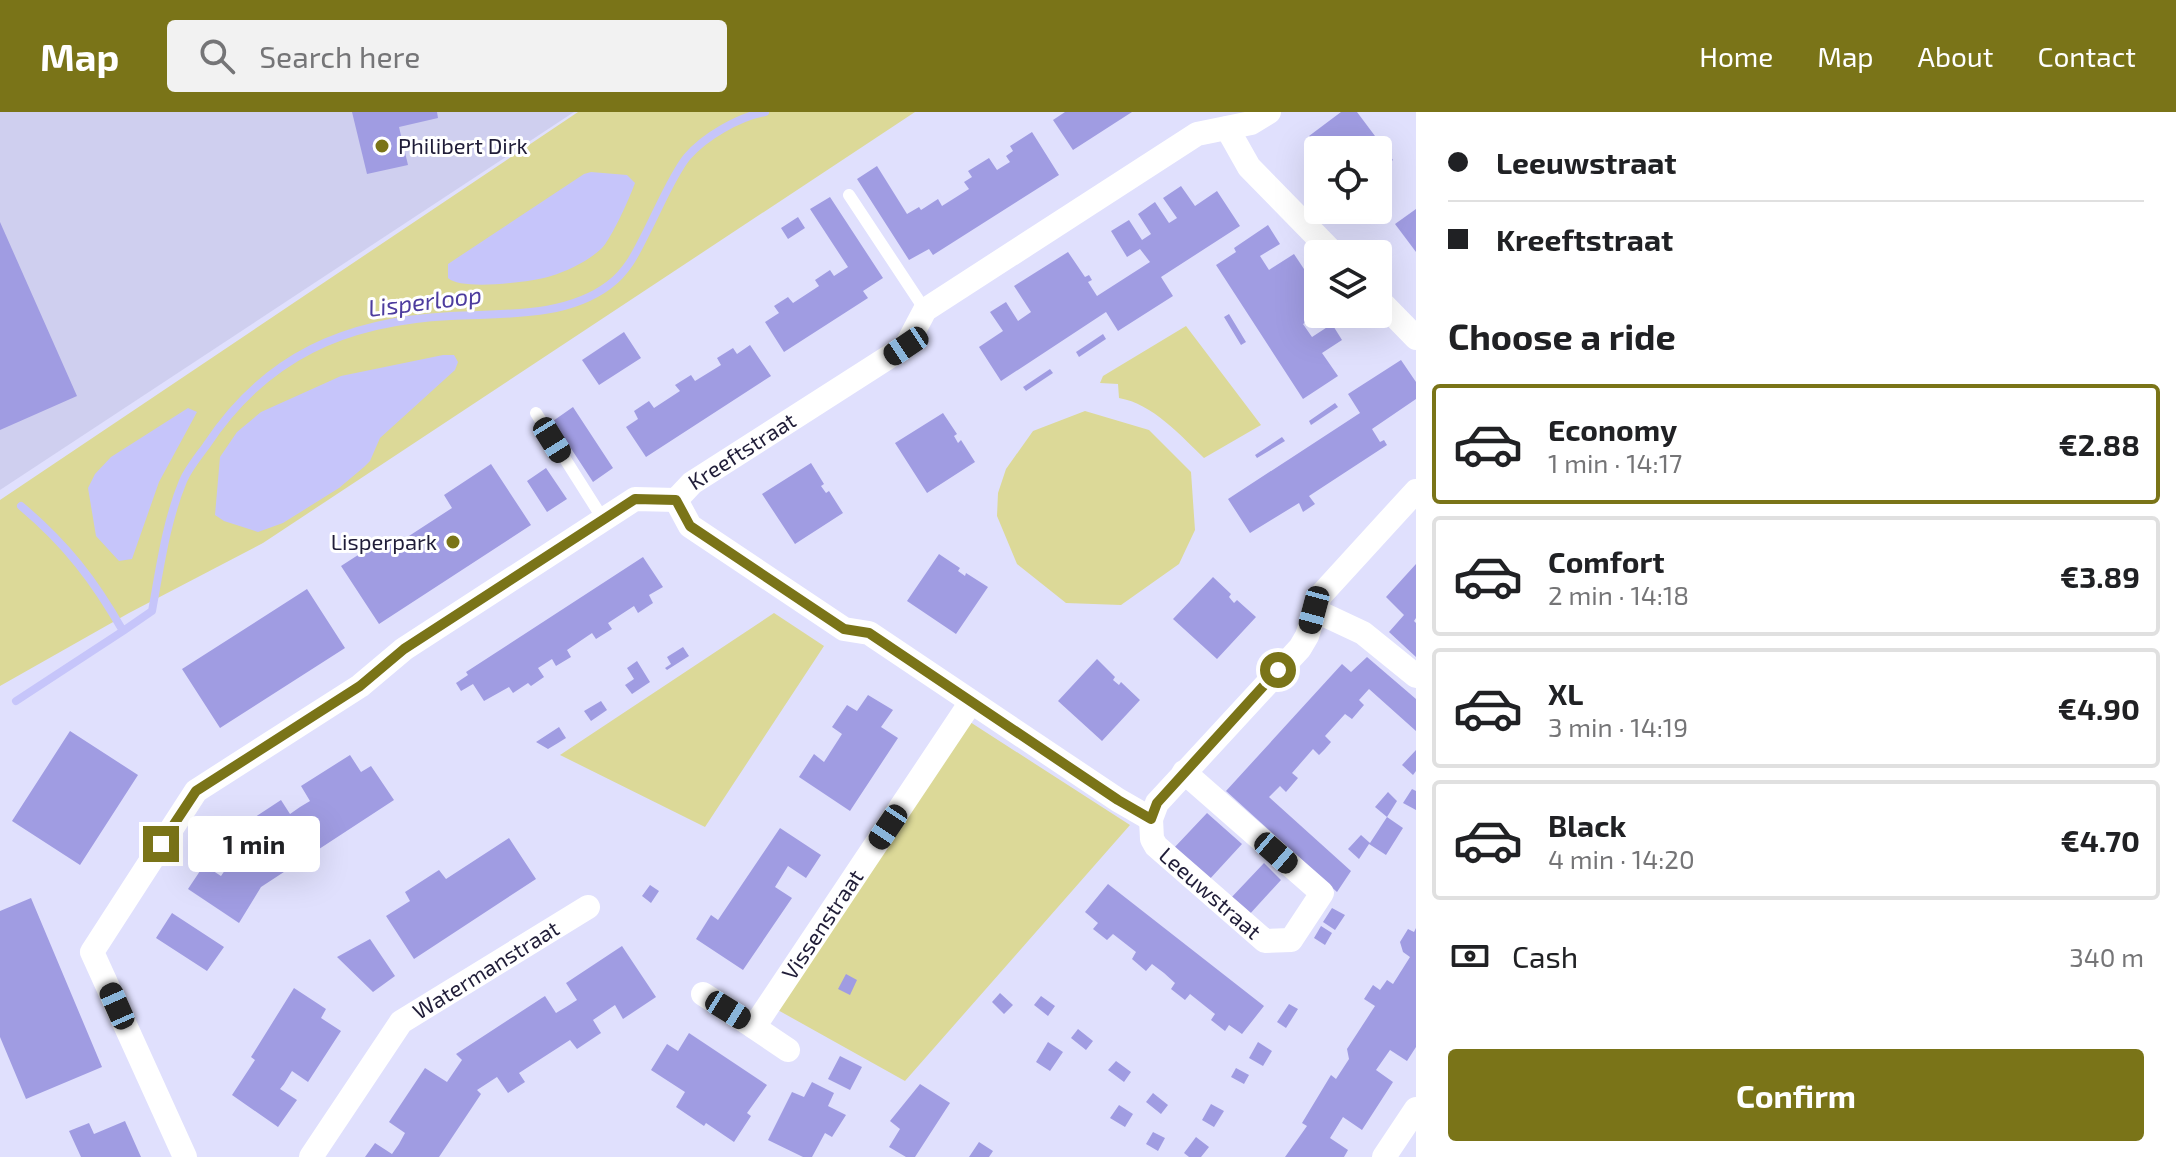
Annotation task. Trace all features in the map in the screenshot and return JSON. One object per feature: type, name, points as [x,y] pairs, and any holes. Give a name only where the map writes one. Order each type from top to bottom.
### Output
[{"type":"street","name":"Kreeftstraat","points":[[185,1157],[92,952],[196,791],[360,686],[404,649],[635,499],[676,500],[692,483],[906,346],[925,310],[1197,134],[1251,123],[1269,112]]},
{"type":"street","points":[[1227,128],[1249,167],[1320,240]]},
{"type":"street","points":[[1392,313],[1416,338]]},
{"type":"street","name":"Leeuwstraat","points":[[1184,772],[1322,893],[1291,940],[1265,941],[1156,846],[1152,839],[1151,819],[1157,803],[1184,772],[1300,648],[1320,596],[1416,491]]},
{"type":"street","name":"Leeuwstraat","points":[[676,500],[690,526],[844,629],[869,633],[1151,819]]},
{"type":"street","points":[[1314,610],[1363,633],[1416,676]]},
{"type":"street","name":"Vissenstraat","points":[[754,1027],[971,702]]},
{"type":"street","name":"Watermanstraat","points":[[311,1157],[401,1022],[588,907]]},
{"type":"street","points":[[703,994],[788,1050]]},
{"type":"street","points":[[1384,1157],[1416,1109]]},
{"type":"lane","points":[[849,195],[925,310]]},
{"type":"lane","points":[[536,413],[603,519]]},
{"type":"shaded area","points":[[0,112],[574,112],[0,490]]},
{"type":"shaded area","points":[[578,112],[915,112],[263,543],[129,613],[0,686],[0,500]]},
{"type":"shaded area","points":[[1186,326],[1261,425],[1204,458],[1155,414],[1119,398],[1118,384],[1100,383],[1103,376]]},
{"type":"shaded area","points":[[1085,411],[1149,430],[1191,472],[1195,530],[1179,564],[1121,605],[1066,603],[1017,564],[997,516],[998,493],[1006,469],[1033,431]]},
{"type":"shaded area","points":[[774,613],[824,646],[705,827],[560,755]]},
{"type":"shaded area","points":[[970,722],[1130,825],[905,1081],[776,1009]]},
{"type":"water","points":[[591,172],[627,175],[635,183],[610,237],[596,253],[564,271],[529,281],[482,285],[455,282],[448,278],[448,264]]},
{"type":"water","points":[[454,355],[458,362],[455,370],[380,438],[370,461],[339,488],[283,523],[258,532],[215,515],[220,457],[237,432],[261,412],[341,376]]},
{"type":"water","points":[[188,408],[197,412],[159,482],[132,559],[119,561],[96,536],[88,488],[95,474],[111,457]]},
{"type":"building","name":"Philibert Dirk","points":[[352,112],[437,112],[438,118],[399,127],[408,165],[367,174]]},
{"type":"building","points":[[1065,112],[1132,112],[1073,150],[1053,120]]},
{"type":"building","points":[[1341,112],[1357,112],[1375,136],[1309,136]]},
{"type":"building","points":[[1032,132],[1059,175],[933,255],[929,249],[909,260],[857,179],[877,166],[907,214],[919,207],[921,210],[938,199],[942,206],[969,189],[964,182],[972,177],[968,171],[989,158],[997,170],[1010,162],[1006,156],[1013,151],[1010,146]]},
{"type":"building","points":[[1181,186],[1195,206],[1217,191],[1240,226],[1161,277],[1173,296],[1118,331],[1106,312],[1001,381],[979,347],[1003,331],[990,312],[1006,302],[1018,321],[1031,312],[1014,286],[1068,252],[1085,277],[1089,275],[1092,280],[1088,282],[1097,296],[1150,262],[1140,249],[1127,257],[1111,231],[1129,220],[1142,240],[1151,234],[1138,214],[1155,202],[1169,223],[1177,218],[1163,198]]},
{"type":"building","points":[[830,197],[883,278],[863,291],[868,298],[784,352],[765,322],[779,313],[774,306],[788,297],[793,303],[819,286],[815,280],[830,270],[834,276],[848,267],[810,209]]},
{"type":"building","points":[[1416,209],[1416,252],[1395,224]]},
{"type":"building","points":[[798,217],[805,228],[788,239],[781,228]]},
{"type":"building","points":[[0,222],[77,396],[0,430]]},
{"type":"building","points":[[1268,225],[1280,244],[1260,256],[1269,270],[1294,254],[1304,269],[1304,328],[1312,337],[1326,328],[1334,328],[1342,340],[1322,353],[1338,376],[1303,399],[1216,265],[1236,252],[1234,248]]},
{"type":"building","points":[[1229,314],[1246,342],[1241,345],[1224,317]]},
{"type":"building","points":[[624,332],[641,358],[599,385],[582,360]]},
{"type":"building","points":[[1103,334],[1106,339],[1079,357],[1076,352]]},
{"type":"building","points":[[750,345],[771,376],[646,457],[626,427],[638,419],[634,411],[649,401],[654,408],[680,391],[675,385],[691,375],[695,381],[721,365],[717,358],[733,348],[737,354]]},
{"type":"building","points":[[1401,360],[1416,382],[1416,399],[1372,429],[1380,442],[1384,440],[1387,445],[1309,496],[1315,504],[1303,512],[1299,503],[1250,533],[1228,499],[1360,413],[1348,394]]},
{"type":"building","points":[[1050,369],[1053,373],[1026,391],[1023,387]]},
{"type":"building","points":[[1335,403],[1338,407],[1311,425],[1309,421]]},
{"type":"building","points":[[573,407],[613,468],[593,482],[553,421]]},
{"type":"building","points":[[943,413],[957,434],[954,436],[958,443],[961,440],[975,462],[927,493],[895,443]]},
{"type":"building","points":[[1282,437],[1285,441],[1257,458],[1255,455]]},
{"type":"building","points":[[811,463],[824,484],[821,486],[826,493],[829,491],[843,513],[795,544],[762,494]]},
{"type":"building","name":"Lisperpark","points":[[491,464],[531,525],[379,624],[341,566],[386,537],[392,547],[452,508],[444,495]]},
{"type":"building","points":[[546,468],[567,499],[547,512],[527,481]]},
{"type":"building","points":[[939,554],[960,568],[958,571],[965,576],[966,573],[988,587],[956,634],[907,601]]},
{"type":"building","points":[[643,557],[663,587],[649,595],[653,603],[638,613],[634,606],[608,623],[612,629],[596,639],[592,633],[567,650],[571,657],[556,666],[552,659],[538,668],[544,677],[531,686],[528,683],[513,693],[509,687],[484,701],[473,684],[461,691],[456,683],[468,675],[466,672]]},
{"type":"building","points":[[1416,564],[1416,657],[1389,632],[1404,615],[1386,597]]},
{"type":"building","points":[[1213,577],[1231,594],[1229,597],[1234,603],[1237,600],[1256,617],[1217,659],[1173,619]]},
{"type":"building","name":"Lisperpark","points":[[307,589],[345,648],[220,728],[182,669]]},
{"type":"building","points":[[683,647],[689,656],[667,670],[665,668],[671,664],[667,657]]},
{"type":"building","points":[[1367,657],[1416,699],[1416,731],[1369,689],[1359,700],[1364,705],[1352,719],[1345,714],[1325,736],[1331,742],[1325,749],[1319,755],[1313,749],[1292,773],[1298,778],[1286,792],[1280,786],[1269,797],[1351,871],[1337,892],[1226,791],[1342,664],[1351,672]]},
{"type":"building","points":[[1097,659],[1115,677],[1113,680],[1119,685],[1121,682],[1140,700],[1102,741],[1058,701]]},
{"type":"building","points":[[637,661],[650,682],[632,694],[625,685],[634,679],[627,668]]},
{"type":"building","points":[[868,695],[893,710],[881,727],[898,738],[850,811],[799,777],[814,754],[824,762],[842,734],[832,727],[847,705],[857,711]]},
{"type":"building","points":[[601,701],[607,710],[591,721],[584,711]]},
{"type":"building","points":[[559,727],[566,738],[548,749],[536,742]]},
{"type":"building","points":[[70,731],[138,775],[80,865],[12,821]]},
{"type":"building","points":[[1416,750],[1416,771],[1413,775],[1402,765]]},
{"type":"building","points":[[350,755],[361,772],[371,766],[394,800],[261,887],[239,923],[188,889],[204,865],[221,876],[234,857],[222,839],[281,800],[290,814],[310,801],[301,786]]},
{"type":"building","points":[[1412,789],[1416,791],[1416,810],[1403,803]]},
{"type":"building","points":[[1388,792],[1397,801],[1387,817],[1375,807]]},
{"type":"building","points":[[1207,813],[1242,844],[1208,881],[1173,849]]},
{"type":"building","points":[[1387,817],[1403,828],[1386,855],[1369,844],[1359,859],[1348,849],[1361,835],[1370,843]]},
{"type":"building","points":[[780,828],[821,855],[806,878],[788,866],[775,887],[792,898],[743,970],[696,939],[711,915],[718,920]]},
{"type":"building","points":[[509,838],[536,879],[414,959],[386,916],[410,901],[405,892],[439,870],[446,879]]},
{"type":"building","points":[[1264,863],[1281,880],[1248,916],[1229,900]]},
{"type":"building","points":[[1108,884],[1264,1006],[1242,1034],[1229,1025],[1225,1031],[1211,1020],[1215,1014],[1190,994],[1185,1000],[1171,989],[1175,983],[1152,964],[1146,971],[1132,959],[1136,952],[1113,934],[1107,940],[1093,929],[1098,923],[1085,912]]},
{"type":"building","points":[[650,885],[659,891],[651,903],[642,896]]},
{"type":"building","points":[[31,898],[102,1067],[26,1099],[0,1037],[0,911]]},
{"type":"building","points":[[1332,908],[1345,915],[1335,930],[1323,922]]},
{"type":"building","points":[[172,913],[224,947],[207,971],[156,938]]},
{"type":"building","points":[[1321,926],[1332,933],[1325,945],[1314,938]]},
{"type":"building","points":[[1416,928],[1416,1047],[1407,1061],[1390,1050],[1376,1070],[1393,1082],[1362,1130],[1343,1117],[1330,1138],[1348,1150],[1344,1157],[1285,1157],[1307,1126],[1302,1123],[1331,1075],[1336,1079],[1349,1059],[1347,1049],[1375,1006],[1364,999],[1373,985],[1380,990],[1387,980],[1393,984],[1410,957],[1403,952],[1400,942],[1408,929],[1414,932]]},
{"type":"building","points":[[370,939],[395,976],[373,992],[337,957]]},
{"type":"building","points":[[622,946],[656,997],[623,1019],[615,1005],[593,1020],[601,1033],[577,1049],[570,1040],[519,1073],[525,1082],[508,1093],[497,1077],[477,1090],[481,1094],[439,1157],[365,1157],[375,1143],[392,1154],[399,1144],[405,1133],[389,1122],[425,1068],[447,1082],[462,1060],[456,1054],[545,996],[556,1013],[577,1000],[566,983]]},
{"type":"building","points":[[846,974],[857,980],[850,995],[838,989]]},
{"type":"building","points":[[294,988],[326,1009],[321,1018],[341,1031],[308,1082],[292,1071],[280,1089],[297,1100],[278,1127],[232,1095],[255,1060],[251,1057]]},
{"type":"building","points":[[1000,993],[1013,1005],[1004,1014],[992,1002]]},
{"type":"building","points":[[1041,996],[1055,1006],[1048,1016],[1034,1005]]},
{"type":"building","points":[[1289,1004],[1298,1009],[1286,1028],[1277,1022]]},
{"type":"building","points":[[1078,1029],[1093,1041],[1086,1050],[1071,1038]]},
{"type":"building","points":[[689,1033],[767,1085],[747,1113],[751,1116],[734,1142],[676,1107],[685,1092],[651,1070],[667,1044],[678,1051]]},
{"type":"building","points":[[1048,1042],[1063,1052],[1050,1071],[1036,1062]]},
{"type":"building","points":[[1258,1042],[1272,1051],[1263,1066],[1249,1058]]},
{"type":"building","points":[[840,1056],[862,1067],[850,1090],[828,1079]]},
{"type":"building","points":[[1116,1061],[1131,1072],[1124,1082],[1108,1070]]},
{"type":"building","points":[[1236,1068],[1249,1075],[1244,1084],[1231,1077]]},
{"type":"building","points":[[812,1082],[834,1093],[828,1106],[846,1115],[832,1137],[825,1133],[812,1157],[803,1157],[768,1140],[792,1092],[804,1097]]},
{"type":"building","points":[[920,1084],[950,1103],[915,1157],[906,1157],[889,1147],[900,1129],[890,1121]]},
{"type":"building","points":[[1153,1093],[1168,1105],[1161,1114],[1146,1102]]},
{"type":"building","points":[[1211,1104],[1224,1111],[1214,1127],[1202,1120]]},
{"type":"building","points":[[1119,1105],[1133,1114],[1125,1127],[1110,1118]]},
{"type":"building","points":[[125,1121],[141,1157],[81,1157],[69,1131],[89,1123],[94,1134]]},
{"type":"building","points":[[1153,1132],[1165,1138],[1158,1151],[1146,1144]]},
{"type":"building","points":[[1196,1137],[1209,1147],[1201,1157],[1189,1157],[1184,1153]]},
{"type":"building","points":[[979,1142],[993,1151],[989,1157],[969,1157]]},
{"type":"waterway","name":"Lisperloop","points":[[123,631],[152,611],[168,529],[185,477],[229,415],[254,388],[311,349],[377,326],[413,319],[533,312],[592,296],[627,267],[687,157],[723,128],[765,112]]},
{"type":"waterway","points":[[16,701],[123,631],[78,564],[52,534],[21,506]]},
{"type":"place","name":"Philibert Dirk","points":[[382,146]]},
{"type":"place","name":"Lisperpark","points":[[453,542]]},
{"type":"route","points":[[161,844],[196,791],[360,686],[404,649],[635,499],[676,500],[690,526],[844,629],[869,633],[1151,819],[1157,803],[1278,670]]}]
